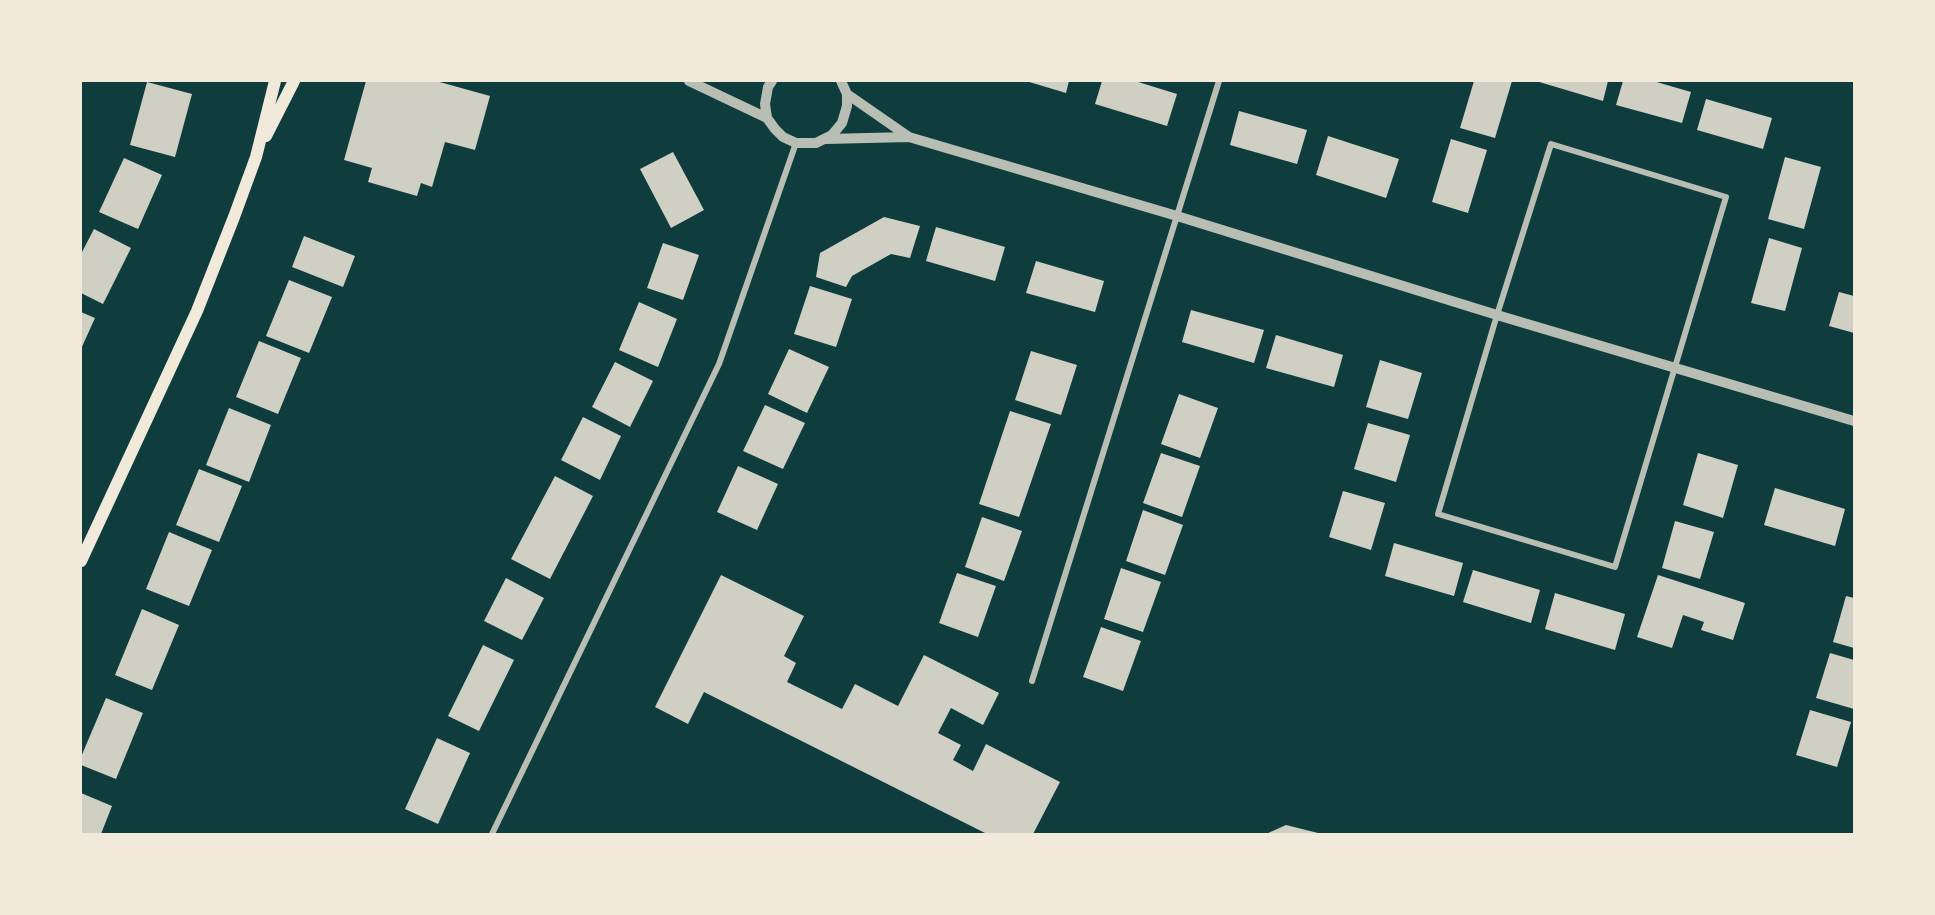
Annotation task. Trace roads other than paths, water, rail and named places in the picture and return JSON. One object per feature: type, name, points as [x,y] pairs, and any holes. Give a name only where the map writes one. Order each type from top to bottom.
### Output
[{"type":"main road","points":[[81,561],[197,311],[256,157],[275,81]]},
{"type":"main road","points":[[256,157],[294,81]]},
{"type":"street","points":[[689,81],[768,118]]},
{"type":"street","points":[[772,81],[768,87],[765,104],[768,118],[783,137],[796,143],[816,143],[826,139],[842,123],[847,106],[844,85]]},
{"type":"street","points":[[1032,681],[1219,81]]},
{"type":"street","points":[[844,85],[909,137]]},
{"type":"street","points":[[826,139],[909,137],[1854,421]]},
{"type":"street","points":[[492,834],[719,364],[796,143]]},
{"type":"street","points":[[1551,144],[1726,197],[1615,567],[1438,514],[1497,315],[1551,144]]}]
